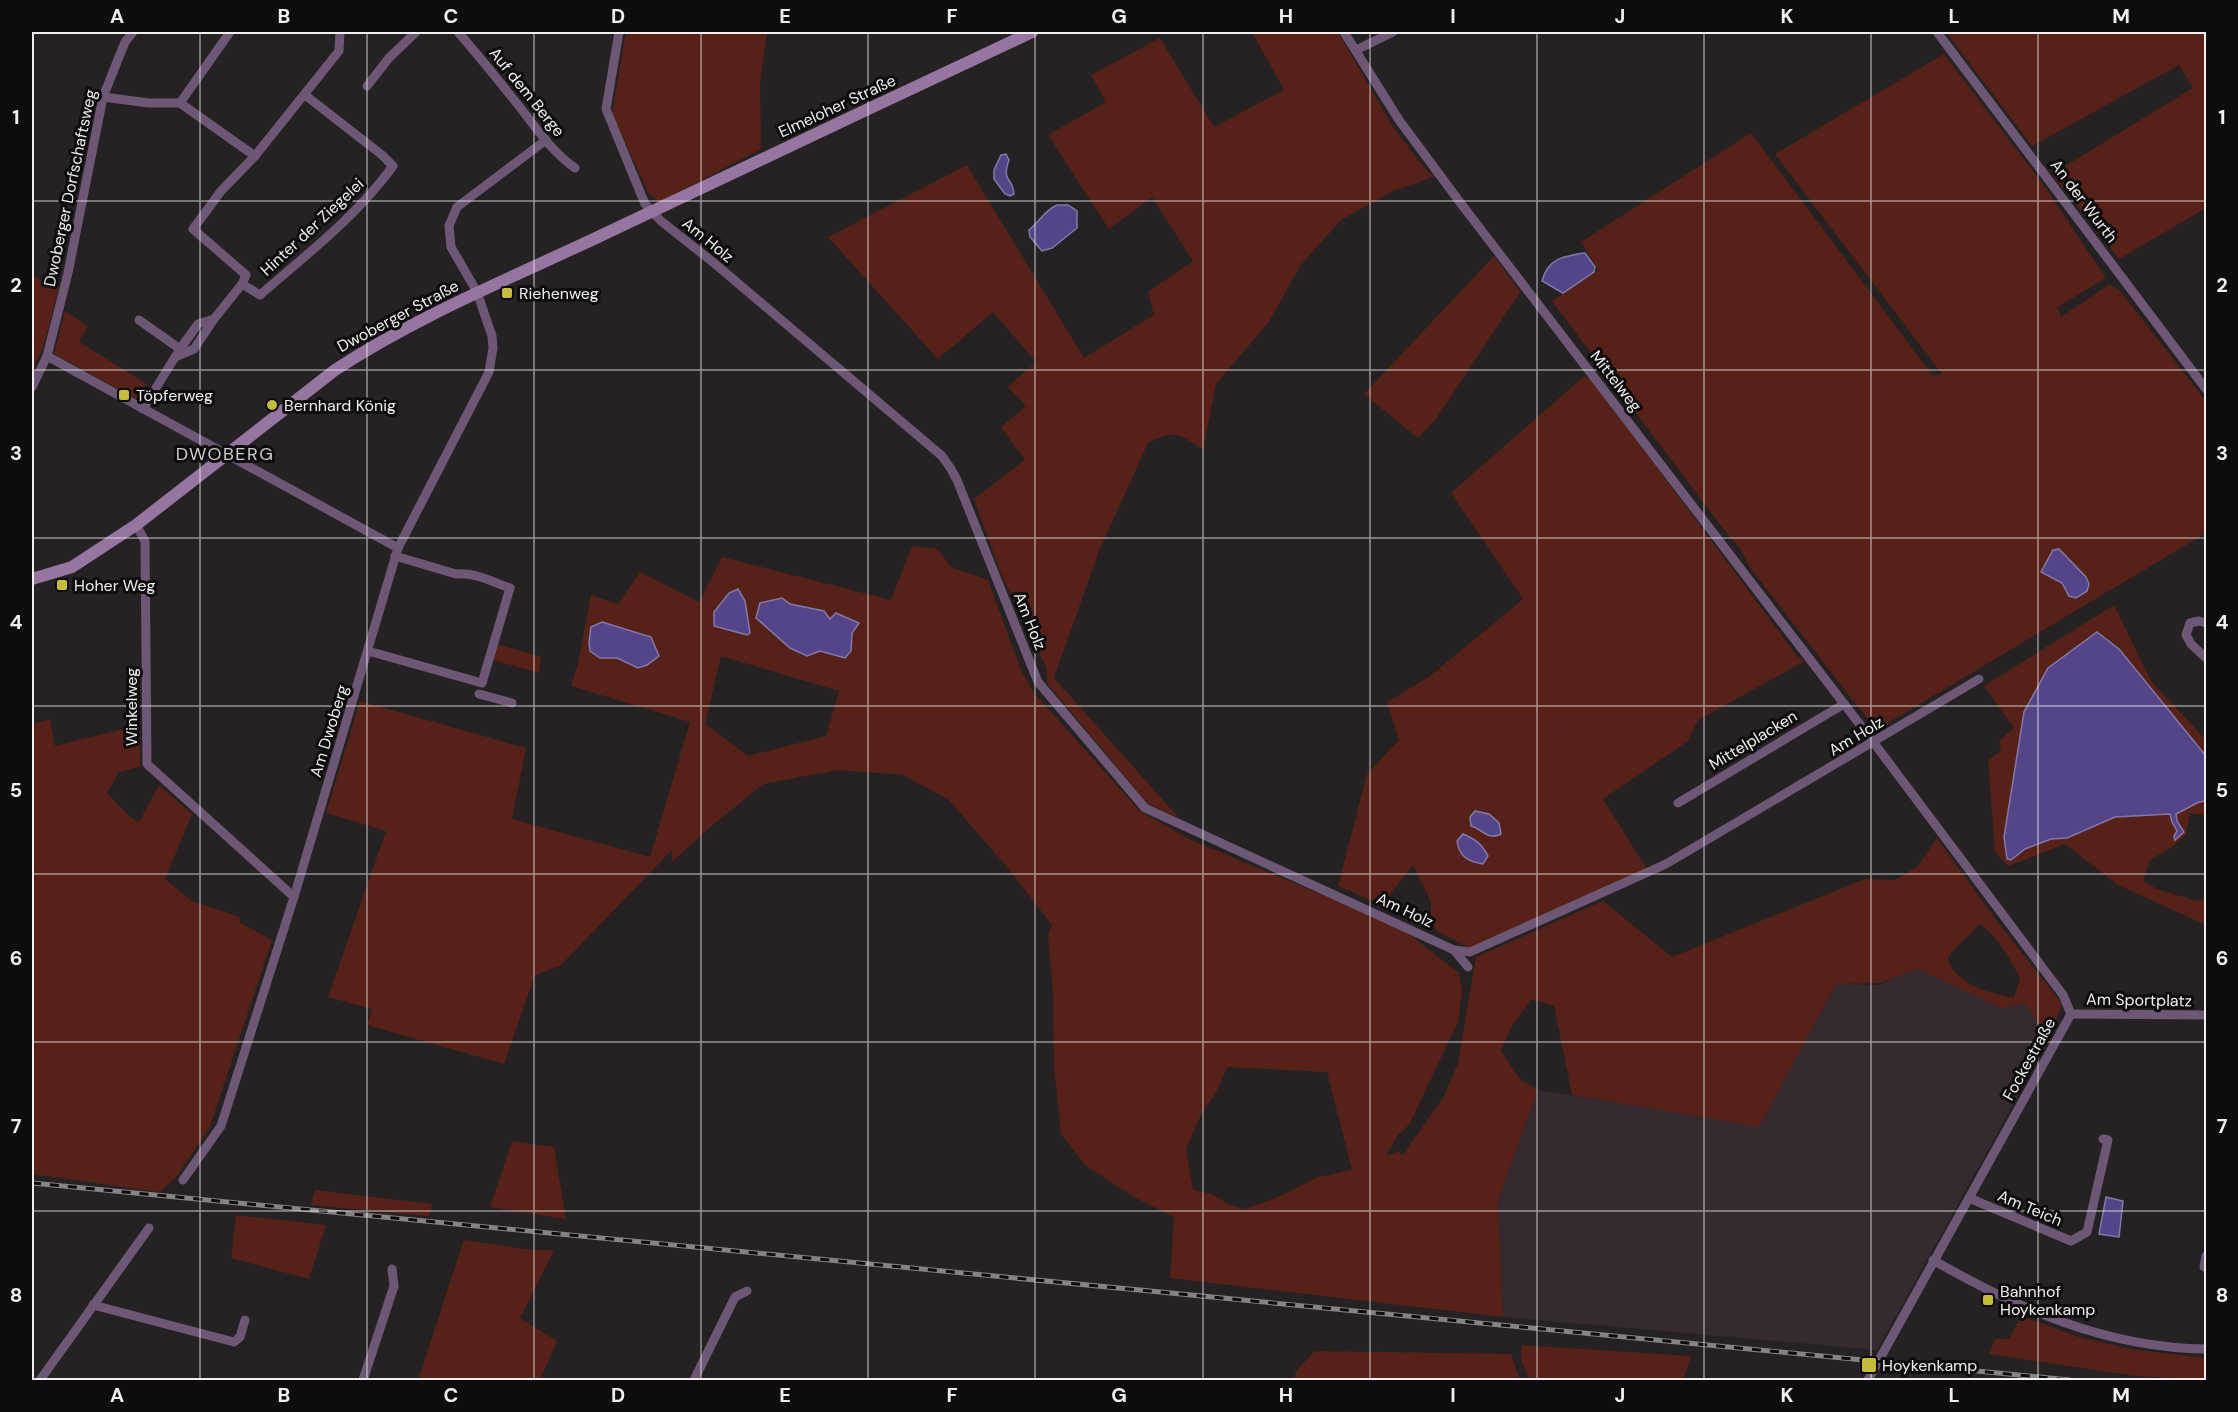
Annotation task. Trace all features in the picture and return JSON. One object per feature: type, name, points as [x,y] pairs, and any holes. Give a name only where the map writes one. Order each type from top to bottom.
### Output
[{"type":"street","name":"Dwoberger Dorfschaftsweg","points":[[32,387],[47,356],[68,273],[103,97],[117,58],[133,32]]},
{"type":"street","points":[[180,103],[230,32]]},
{"type":"street","points":[[143,409],[178,353],[195,349],[214,319],[242,284],[246,275],[193,229],[221,191],[255,156],[339,51],[340,32]]},
{"type":"street","points":[[367,86],[389,58],[416,32]]},
{"type":"street","name":"Auf dem Berge","points":[[458,32],[546,140],[564,161],[574,168]]},
{"type":"street","points":[[619,32],[606,109],[645,204],[654,211]]},
{"type":"street","name":"Elmeloher Straße","points":[[638,218],[1032,32]]},
{"type":"street","name":"Mittelweg","points":[[1344,32],[1399,120],[1459,201],[1874,742]]},
{"type":"street","points":[[1356,50],[1393,32]]},
{"type":"street","name":"An der Wurth","points":[[1938,32],[2206,389]]},
{"type":"street","name":"Hinter der Ziegelei","points":[[242,284],[260,295],[340,226],[376,189],[393,166],[305,95]]},
{"type":"street","points":[[103,97],[149,103],[180,103],[255,156]]},
{"type":"street","name":"Am Dwoberg","points":[[183,1180],[221,1126],[294,897],[397,552],[489,372],[493,348],[492,336],[477,292],[452,248],[449,226],[457,207],[546,140]]},
{"type":"street","name":"Am Holz","points":[[654,211],[661,221],[942,456],[957,480],[1038,682],[1145,808],[1454,950],[1470,952],[1666,864],[1979,680]]},
{"type":"street","name":"Dwoberger Straße","points":[[32,579],[72,567],[136,525],[225,454],[356,356],[477,292],[638,218]]},
{"type":"street","points":[[140,320],[178,353]]},
{"type":"street","points":[[47,356],[397,552],[456,574],[464,573],[510,588],[479,696],[512,703]]},
{"type":"street","name":"Winkelweg","points":[[136,525],[145,541],[147,764],[294,897]]},
{"type":"street","name":"Dwoberger Straße","points":[[32,571],[71,560],[108,544]]},
{"type":"street","points":[[2206,623],[2199,621],[2190,623],[2186,634],[2191,644],[2203,647],[2206,658]]},
{"type":"street","points":[[368,651],[482,682]]},
{"type":"street","name":"Mittelplacken","points":[[1678,803],[1844,704]]},
{"type":"street","name":"Fockestraße","points":[[1868,1380],[2071,1014],[2063,995],[1874,742]]},
{"type":"street","name":"Am Holz","points":[[1454,950],[1468,967]]},
{"type":"street","name":"Am Sportplatz","points":[[2071,1014],[2206,1015]]},
{"type":"street","name":"Am Teich","points":[[1969,1198],[2071,1241],[2087,1232],[2108,1140],[2103,1139]]},
{"type":"street","points":[[40,1380],[148,1228]]},
{"type":"street","points":[[2204,1267],[2206,1256]]},
{"type":"street","points":[[1933,1260],[1995,1294],[2040,1315],[2079,1328],[2132,1342],[2206,1349]]},
{"type":"street","points":[[363,1380],[394,1286],[392,1269]]},
{"type":"street","points":[[694,1380],[735,1297],[747,1291]]},
{"type":"street","points":[[93,1305],[234,1342],[240,1337],[245,1320]]},
{"type":"shaded area","points":[[626,32],[767,32],[760,83],[761,149],[660,202],[649,194],[612,114]]},
{"type":"shaded area","points":[[1252,32],[1338,32],[1393,127],[1428,172],[1436,176],[1393,191],[1341,220],[1300,266],[1269,322],[1216,384],[1203,450],[1177,435],[1165,436],[1148,443],[1099,551],[1054,678],[1179,818],[1148,804],[1047,683],[1047,669],[1002,576],[974,499],[1025,460],[1001,427],[1026,406],[1008,387],[1036,362],[993,312],[938,359],[828,237],[967,165],[1084,358],[1154,315],[1148,292],[1193,261],[1152,197],[1109,229],[1048,135],[1106,102],[1091,75],[1160,38],[1214,127],[1284,90]]},
{"type":"shaded area","points":[[1946,32],[2206,32],[2206,208],[2119,259],[2052,174],[2193,88],[2179,65],[2032,146]]},
{"type":"shaded area","points":[[1944,54],[2045,187],[2106,278],[2057,307],[2061,317],[2110,284],[2121,292],[2206,401],[2206,533],[1876,730],[1751,569],[1739,547],[1552,301],[1598,270],[1581,242],[1751,133],[1933,376],[1942,374],[1775,154]]},
{"type":"shaded area","points":[[1006,154],[1009,160],[1006,173],[1014,194],[1010,196],[1005,194],[994,179],[994,170],[1001,155]]},
{"type":"shaded area","points":[[1057,205],[1068,205],[1077,211],[1077,228],[1052,248],[1042,251],[1030,237],[1029,230]]},
{"type":"shaded area","points":[[1585,253],[1595,267],[1594,272],[1563,293],[1542,281],[1548,267],[1553,263],[1564,257]]},
{"type":"shaded area","points":[[1494,256],[1520,292],[1436,419],[1418,438],[1364,394]]},
{"type":"shaded area","points":[[32,276],[59,287],[43,348],[32,370]]},
{"type":"shaded area","points":[[65,311],[88,326],[79,342],[147,384],[138,400],[54,354]]},
{"type":"shaded area","points":[[1583,377],[1590,378],[1595,384],[1797,656],[1805,661],[1698,720],[1688,741],[1603,799],[1647,869],[1471,949],[1437,931],[1431,920],[1431,902],[1413,865],[1382,905],[1338,886],[1367,774],[1399,740],[1387,702],[1429,677],[1523,599],[1451,493]]},
{"type":"shaded area","points":[[912,546],[938,549],[951,567],[988,580],[1021,670],[1034,693],[1140,811],[1191,840],[1401,928],[1459,973],[1462,991],[1458,1022],[1409,1125],[1398,1135],[1386,1156],[1399,1151],[1402,1156],[1443,1098],[1458,1063],[1476,957],[1603,901],[1672,957],[1865,879],[1895,880],[1917,867],[1937,838],[1994,917],[2062,1004],[2049,1040],[2025,1003],[2001,1008],[1918,969],[1880,983],[1836,984],[1759,1127],[1572,1095],[1554,1006],[1532,999],[1512,1025],[1501,1051],[1520,1079],[1538,1090],[1498,1200],[1503,1317],[1170,1278],[1174,1217],[1134,1197],[1085,1165],[1061,1134],[1054,1068],[1053,995],[1048,935],[1052,925],[1007,867],[949,800],[903,775],[838,770],[763,784],[672,862],[672,850],[560,966],[535,975],[504,1064],[367,1025],[372,1009],[328,997],[386,831],[326,813],[360,701],[526,748],[512,819],[650,857],[690,722],[571,686],[578,664],[591,595],[618,604],[640,572],[699,602],[722,557],[891,600]],"holes":[[[782,598],[798,609],[858,624],[852,633],[845,658],[820,651]],[[745,601],[750,633],[714,612]],[[634,632],[651,637],[631,666],[617,658]],[[721,656],[839,691],[826,736],[748,756],[705,724]],[[1979,924],[2002,948],[2020,978],[2014,998],[1975,986],[1958,975],[1952,968],[1948,959]],[[1227,1067],[1327,1072],[1352,1170],[1318,1177],[1278,1197],[1245,1209],[1228,1204],[1212,1194],[1193,1190],[1186,1149],[1203,1110],[1216,1093]]]},
{"type":"shaded area","points":[[2059,549],[2086,577],[2089,584],[2087,591],[2076,598],[2069,596],[2062,583],[2041,572],[2053,550]]},
{"type":"shaded area","points":[[738,589],[745,601],[750,633],[747,635],[714,626],[714,612],[729,593]]},
{"type":"shaded area","points":[[782,598],[790,604],[824,611],[830,619],[836,613],[859,623],[852,633],[851,651],[845,658],[820,651],[807,656],[790,648],[756,618],[760,603]]},
{"type":"shaded area","points":[[2114,605],[2151,681],[2206,740],[2206,756],[2119,649],[2011,860],[2024,849],[2051,839],[2067,838],[2115,817],[2170,814],[2177,831],[2184,832],[2177,821],[2176,814],[2199,802],[2206,801],[2206,816],[2190,813],[2186,835],[2172,847],[2150,860],[2143,881],[2157,889],[2197,901],[2206,898],[2206,925],[2118,885],[2065,844],[2009,866],[1995,852],[1988,760],[2001,751],[1999,741],[2014,728],[1984,686]]},
{"type":"shaded area","points":[[602,622],[651,637],[659,656],[647,665],[638,668],[617,658],[600,658],[590,651],[589,642],[591,627]]},
{"type":"shaded area","points":[[2097,632],[2119,649],[2206,756],[2206,801],[2199,802],[2176,814],[2177,821],[2184,832],[2175,840],[2174,836],[2177,831],[2170,814],[2115,817],[2067,838],[2051,839],[2025,849],[2011,860],[2007,859],[2004,837],[2024,712],[2048,668]]},
{"type":"shaded area","points":[[497,644],[541,657],[539,673],[493,660]]},
{"type":"shaded area","points":[[50,719],[55,746],[140,725],[140,767],[119,772],[107,793],[130,817],[139,822],[159,785],[192,814],[165,879],[192,901],[240,917],[239,922],[272,940],[209,1129],[176,1177],[160,1192],[32,1174],[32,724]]},
{"type":"shaded area","points":[[1475,811],[1489,814],[1499,823],[1501,834],[1492,836],[1471,826],[1470,817]]},
{"type":"shaded area","points":[[1463,834],[1478,842],[1486,852],[1488,856],[1483,864],[1473,862],[1462,855],[1457,841]]},
{"type":"shaded area","points":[[1918,969],[2001,1008],[2025,1003],[2049,1040],[1877,1350],[1503,1317],[1498,1200],[1538,1090],[1759,1126],[1836,984],[1878,985]]},
{"type":"shaded area","points":[[512,1141],[554,1147],[566,1219],[490,1207]]},
{"type":"shaded area","points":[[315,1190],[432,1204],[429,1216],[311,1205]]},
{"type":"shaded area","points":[[2106,1197],[2123,1201],[2119,1237],[2099,1234]]},
{"type":"shaded area","points":[[236,1215],[326,1225],[309,1279],[231,1258]]},
{"type":"shaded area","points":[[464,1240],[531,1250],[554,1250],[520,1318],[557,1341],[540,1380],[418,1380]]},
{"type":"shaded area","points":[[2021,1316],[2079,1337],[2130,1349],[2206,1358],[2206,1380],[2136,1376],[1989,1354],[1995,1339],[2009,1339]]},
{"type":"shaded area","points":[[1522,1345],[1691,1356],[1683,1380],[1530,1380],[1521,1360]]},
{"type":"shaded area","points":[[1315,1351],[1511,1354],[1520,1380],[1294,1380],[1296,1371]]},
{"type":"railway","points":[[32,1183],[2070,1380]]},
{"type":"place","name":"Riehenweg","points":[[507,293]]},
{"type":"place","name":"Töpferweg","points":[[124,395]]},
{"type":"place","name":"Bernhard König","points":[[272,405]]},
{"type":"place","name":"Hoher Weg","points":[[62,585]]},
{"type":"place","name":"Bahnhof Hoykenkamp","points":[[1988,1300]]},
{"type":"place","name":"Hoykenkamp","points":[[1869,1365]]},
{"type":"district","name":"DWOBERG","points":[[225,454]]}]
